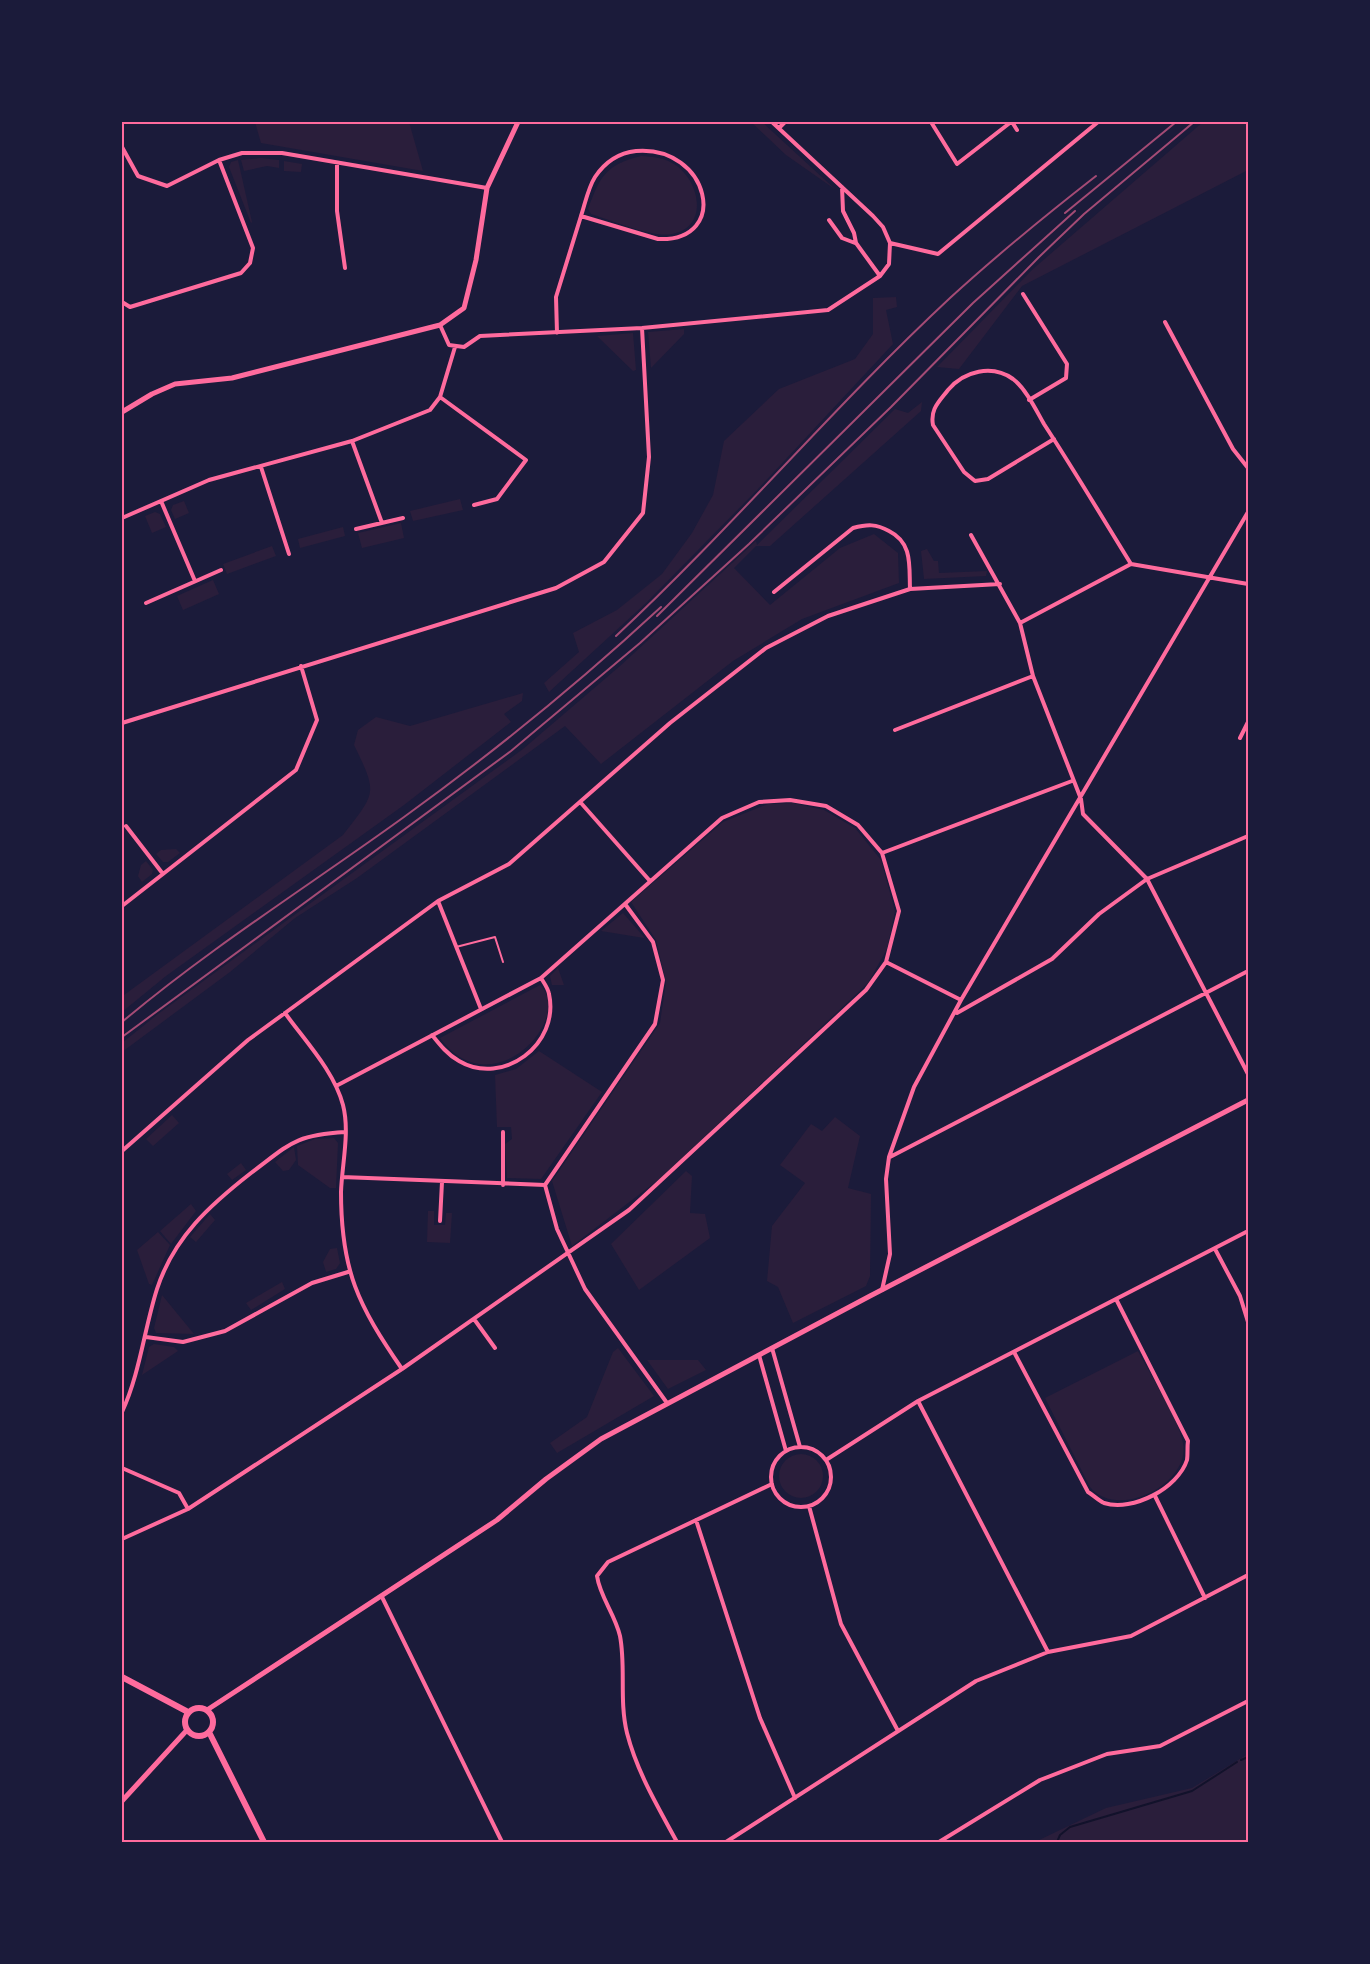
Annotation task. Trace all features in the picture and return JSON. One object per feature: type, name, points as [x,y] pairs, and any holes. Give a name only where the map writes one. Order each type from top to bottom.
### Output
[{"type":"main road","points":[[122,1677],[188,1712]]},
{"type":"main road","points":[[209,1732],[200,1736],[187,1730],[184,1721],[188,1712],[197,1708],[207,1710],[213,1719],[209,1732],[264,1842]]},
{"type":"street","points":[[122,412],[152,394],[175,384],[232,378],[440,325],[464,309],[476,260],[487,188],[518,122]]},
{"type":"street","points":[[440,325],[445,340],[455,347],[464,347],[480,336],[642,328],[828,310],[880,276],[891,258],[890,243],[883,227],[772,122]]},
{"type":"street","points":[[778,128],[785,122]]},
{"type":"street","points":[[931,122],[957,164],[1011,122],[1017,130]]},
{"type":"street","points":[[890,243],[938,254],[1098,122]]},
{"type":"street","points":[[122,147],[138,176],[167,186],[219,160],[243,153],[282,153],[487,188]]},
{"type":"street","points":[[557,333],[556,297],[581,216],[593,179],[606,164],[622,153],[645,151],[665,153],[682,163],[697,180],[705,196],[704,208],[696,225],[684,236],[671,240],[658,239],[581,216]]},
{"type":"street","points":[[122,302],[130,307],[241,273],[250,263],[253,248],[219,160]]},
{"type":"street","points":[[337,163],[336,212],[345,268]]},
{"type":"street","points":[[842,187],[843,211],[854,233],[856,243],[880,276]]},
{"type":"street","points":[[830,220],[842,238],[856,243]]},
{"type":"street","points":[[1023,294],[1067,364],[1066,378],[1029,400]]},
{"type":"street","points":[[1165,322],[1233,449],[1248,468]]},
{"type":"street","points":[[122,723],[556,588],[604,562],[643,513],[649,458],[642,328]]},
{"type":"street","points":[[122,518],[209,480],[352,441],[430,411],[440,398],[455,347]]},
{"type":"street","points":[[1054,439],[988,479],[975,481],[964,472],[933,425],[934,408],[954,383],[966,374],[980,371],[998,372],[1014,380],[1054,439],[1131,564]]},
{"type":"street","points":[[440,398],[526,460],[498,499],[474,505]]},
{"type":"street","points":[[352,441],[382,523]]},
{"type":"street","points":[[261,467],[289,554]]},
{"type":"street","points":[[161,501],[195,581]]},
{"type":"street","points":[[882,1290],[890,1254],[886,1179],[889,1157],[914,1087],[961,1000],[1082,799],[1248,512]]},
{"type":"street","points":[[356,530],[403,518]]},
{"type":"street","points":[[774,592],[853,528],[868,524],[879,525],[897,535],[906,544],[910,589]]},
{"type":"street","points":[[971,535],[1020,623],[1033,676],[1072,781],[1082,799],[1083,813],[1147,879],[1248,1074]]},
{"type":"street","points":[[1020,623],[1131,564],[1248,584]]},
{"type":"street","points":[[146,603],[221,570]]},
{"type":"street","points":[[122,1151],[248,1040],[438,902],[509,864],[670,723],[766,648],[828,616],[910,589],[1000,584]]},
{"type":"street","points":[[122,906],[296,770],[317,720],[301,666]]},
{"type":"street","points":[[895,730],[1033,676]]},
{"type":"street","points":[[1240,738],[1248,722]]},
{"type":"street","points":[[882,853],[1072,781]]},
{"type":"street","points":[[122,1539],[188,1509],[402,1369],[629,1210],[675,1170],[866,990],[886,962],[899,911],[882,853],[858,825],[825,806],[790,800],[759,802],[722,818],[541,978],[336,1086]]},
{"type":"street","points":[[581,803],[650,881]]},
{"type":"street","points":[[126,825],[163,874]]},
{"type":"street","points":[[956,1013],[1052,959],[1099,914],[1147,879],[1248,836]]},
{"type":"street","points":[[438,902],[481,1009]]},
{"type":"street","points":[[625,904],[653,942],[663,980],[655,1024],[545,1185],[556,1229],[585,1289],[667,1403]]},
{"type":"street","points":[[886,962],[961,1000]]},
{"type":"street","points":[[889,1157],[1248,971]]},
{"type":"street","points":[[432,1035],[444,1050],[459,1062],[476,1068],[493,1069],[517,1062],[537,1047],[548,1022],[550,996],[541,978]]},
{"type":"street","points":[[285,1013],[336,1086],[344,1108],[342,1238],[348,1272],[371,1324],[402,1369]]},
{"type":"street","points":[[207,1710],[497,1520],[546,1479],[601,1439],[882,1290],[1248,1101]]},
{"type":"street","points":[[122,1412],[131,1391],[158,1288],[175,1250],[196,1220],[217,1200],[296,1139],[314,1134],[345,1132]]},
{"type":"street","points":[[503,1132],[503,1185]]},
{"type":"street","points":[[342,1177],[545,1185]]},
{"type":"street","points":[[440,1221],[442,1182]]},
{"type":"street","points":[[826,1460],[918,1401],[1248,1231]]},
{"type":"street","points":[[1215,1249],[1240,1296],[1248,1322]]},
{"type":"street","points":[[146,1337],[183,1342],[225,1331],[312,1283],[348,1272]]},
{"type":"street","points":[[1014,1352],[1089,1492],[1105,1503],[1130,1503],[1155,1497],[1174,1481],[1186,1460],[1188,1441],[1116,1299]]},
{"type":"street","points":[[474,1319],[495,1348]]},
{"type":"street","points":[[772,1348],[800,1447]]},
{"type":"street","points":[[759,1355],[786,1452]]},
{"type":"street","points":[[918,1401],[1048,1652]]},
{"type":"street","points":[[800,1447],[810,1449],[826,1460],[831,1478],[829,1487],[824,1496],[808,1506],[790,1505],[776,1492],[772,1484],[774,1465],[786,1452],[800,1447]]},
{"type":"street","points":[[122,1468],[179,1493],[188,1509]]},
{"type":"street","points":[[677,1842],[644,1779],[627,1733],[621,1686],[622,1648],[617,1625],[599,1588],[597,1576],[608,1562],[772,1484]]},
{"type":"street","points":[[1155,1497],[1206,1598]]},
{"type":"street","points":[[808,1506],[841,1624],[898,1731]]},
{"type":"street","points":[[696,1520],[760,1718],[795,1798]]},
{"type":"street","points":[[726,1842],[976,1681],[1048,1652],[1131,1636],[1248,1575]]},
{"type":"street","points":[[382,1597],[502,1842]]},
{"type":"street","points":[[939,1842],[1040,1780],[1107,1754],[1160,1746],[1248,1701]]},
{"type":"street","points":[[122,1801],[187,1730]]},
{"type":"lane","points":[[456,947],[495,937],[503,962]]},
{"type":"shaded area","points":[[255,122],[409,122],[423,171],[261,143]]},
{"type":"shaded area","points":[[751,122],[762,122],[836,190],[786,155]]},
{"type":"shaded area","points":[[1203,122],[1248,122],[1248,170],[1022,286],[959,369],[937,367],[1033,269]]},
{"type":"shaded area","points":[[641,156],[668,161],[689,179],[697,201],[696,212],[692,222],[684,230],[664,235],[654,233],[591,214],[588,209],[596,188],[612,168]]},
{"type":"shaded area","points":[[261,158],[279,160],[279,168],[267,166],[244,171],[241,160]]},
{"type":"shaded area","points":[[238,160],[251,223],[229,167],[231,162]]},
{"type":"shaded area","points":[[284,161],[302,164],[301,172],[284,171]]},
{"type":"shaded area","points":[[896,297],[897,307],[886,310],[893,344],[757,490],[646,603],[549,692],[544,683],[579,652],[573,633],[617,610],[662,574],[692,533],[713,495],[724,441],[779,389],[855,359],[873,334],[873,298]]},
{"type":"shaded area","points":[[684,329],[684,334],[651,368],[648,332]]},
{"type":"shaded area","points":[[633,333],[636,370],[633,371],[597,336]]},
{"type":"shaded area","points":[[922,402],[921,411],[770,546],[756,546],[734,568],[770,605],[840,548],[874,534],[898,553],[899,583],[802,619],[733,661],[601,764],[565,726],[357,878],[295,918],[230,972],[122,1052],[122,1043],[158,1014],[523,749],[620,666],[756,541],[757,545],[895,409],[908,413]]},
{"type":"shaded area","points":[[460,499],[463,510],[413,521],[410,511]]},
{"type":"shaded area","points":[[184,501],[189,513],[175,519],[171,510],[173,505]]},
{"type":"shaded area","points":[[155,512],[160,514],[166,527],[152,533],[145,516]]},
{"type":"shaded area","points":[[401,523],[404,538],[362,548],[358,533]]},
{"type":"shaded area","points":[[343,527],[345,536],[300,548],[298,539]]},
{"type":"shaded area","points":[[272,546],[276,556],[227,574],[223,564]]},
{"type":"shaded area","points":[[927,549],[934,561],[938,561],[939,573],[987,571],[986,576],[924,579],[921,551]]},
{"type":"shaded area","points":[[213,580],[219,594],[183,610],[177,596]]},
{"type":"shaded area","points":[[523,693],[522,701],[504,714],[511,722],[404,805],[166,976],[122,1012],[124,995],[343,835],[362,810],[370,792],[367,774],[354,745],[358,730],[376,717],[410,726]]},
{"type":"shaded area","points":[[793,803],[824,810],[855,828],[881,860],[895,911],[887,949],[868,983],[662,1177],[572,1246],[552,1181],[660,1023],[666,982],[656,940],[631,902],[723,822],[768,804]]},
{"type":"shaded area","points":[[176,849],[180,853],[168,862],[163,862],[156,854],[161,850]]},
{"type":"shaded area","points":[[146,861],[153,870],[152,874],[142,882],[138,876],[141,865]]},
{"type":"shaded area","points":[[623,913],[644,937],[644,938],[601,931]]},
{"type":"shaded area","points":[[558,968],[564,985],[552,985],[550,976]]},
{"type":"shaded area","points":[[540,985],[548,1000],[546,1017],[537,1035],[523,1050],[504,1061],[482,1064],[461,1057],[440,1038]]},
{"type":"shaded area","points":[[539,1051],[602,1092],[541,1179],[507,1178],[505,1144],[512,1139],[511,1127],[497,1127],[495,1075],[516,1069]]},
{"type":"shaded area","points":[[172,1115],[179,1123],[153,1146],[146,1139]]},
{"type":"shaded area","points":[[835,1117],[860,1136],[848,1188],[871,1194],[870,1276],[866,1286],[793,1323],[778,1287],[767,1281],[772,1226],[805,1183],[780,1165],[811,1124],[822,1131]]},
{"type":"shaded area","points":[[334,1138],[338,1143],[336,1188],[330,1188],[298,1165],[297,1146],[315,1139]]},
{"type":"shaded area","points":[[294,1147],[296,1160],[289,1170],[283,1171],[275,1162]]},
{"type":"shaded area","points":[[241,1163],[246,1170],[232,1180],[227,1174]]},
{"type":"shaded area","points":[[686,1171],[692,1176],[690,1213],[705,1214],[710,1238],[639,1290],[611,1244]]},
{"type":"shaded area","points":[[191,1204],[196,1211],[171,1244],[160,1231]]},
{"type":"shaded area","points":[[428,1211],[434,1211],[434,1225],[445,1225],[446,1213],[452,1213],[450,1243],[427,1242]]},
{"type":"shaded area","points":[[210,1214],[215,1220],[196,1242],[190,1237]]},
{"type":"shaded area","points":[[158,1232],[170,1245],[152,1285],[149,1284],[137,1250]]},
{"type":"shaded area","points":[[337,1248],[340,1263],[336,1269],[326,1272],[323,1262],[330,1249]]},
{"type":"shaded area","points":[[282,1282],[285,1289],[251,1310],[246,1303]]},
{"type":"shaded area","points":[[162,1295],[194,1334],[156,1333],[154,1328]]},
{"type":"shaded area","points":[[154,1344],[174,1347],[178,1351],[142,1375],[149,1347]]},
{"type":"shaded area","points":[[618,1348],[654,1396],[557,1453],[550,1443],[587,1417],[613,1352]]},
{"type":"shaded area","points":[[1138,1351],[1176,1421],[1183,1443],[1182,1458],[1176,1472],[1150,1493],[1134,1499],[1117,1500],[1102,1497],[1090,1487],[1045,1398]]},
{"type":"shaded area","points":[[647,1360],[698,1360],[706,1370],[668,1389]]},
{"type":"shaded area","points":[[801,1454],[810,1455],[817,1460],[822,1467],[822,1485],[817,1492],[810,1497],[801,1498],[792,1497],[785,1492],[780,1485],[779,1476],[780,1467],[785,1460],[792,1455]]},
{"type":"shaded area","points":[[1248,1754],[1248,1842],[1035,1842],[1106,1808],[1192,1788]]},
{"type":"waterway","points":[[1241,1760],[1248,1757]]},
{"type":"waterway","points":[[1057,1842],[1060,1835],[1070,1827],[1192,1791],[1237,1762]]},
{"type":"railway","points":[[1065,213],[1176,122]]},
{"type":"railway","points":[[122,1037],[511,751],[640,643],[749,544],[891,407],[1084,214],[1194,122]]},
{"type":"railway","points":[[616,636],[701,553],[907,339],[986,266],[1096,176]]},
{"type":"railway","points":[[657,616],[973,303],[1075,211]]},
{"type":"railway","points":[[122,1022],[190,968],[471,767],[536,716],[661,607]]}]
